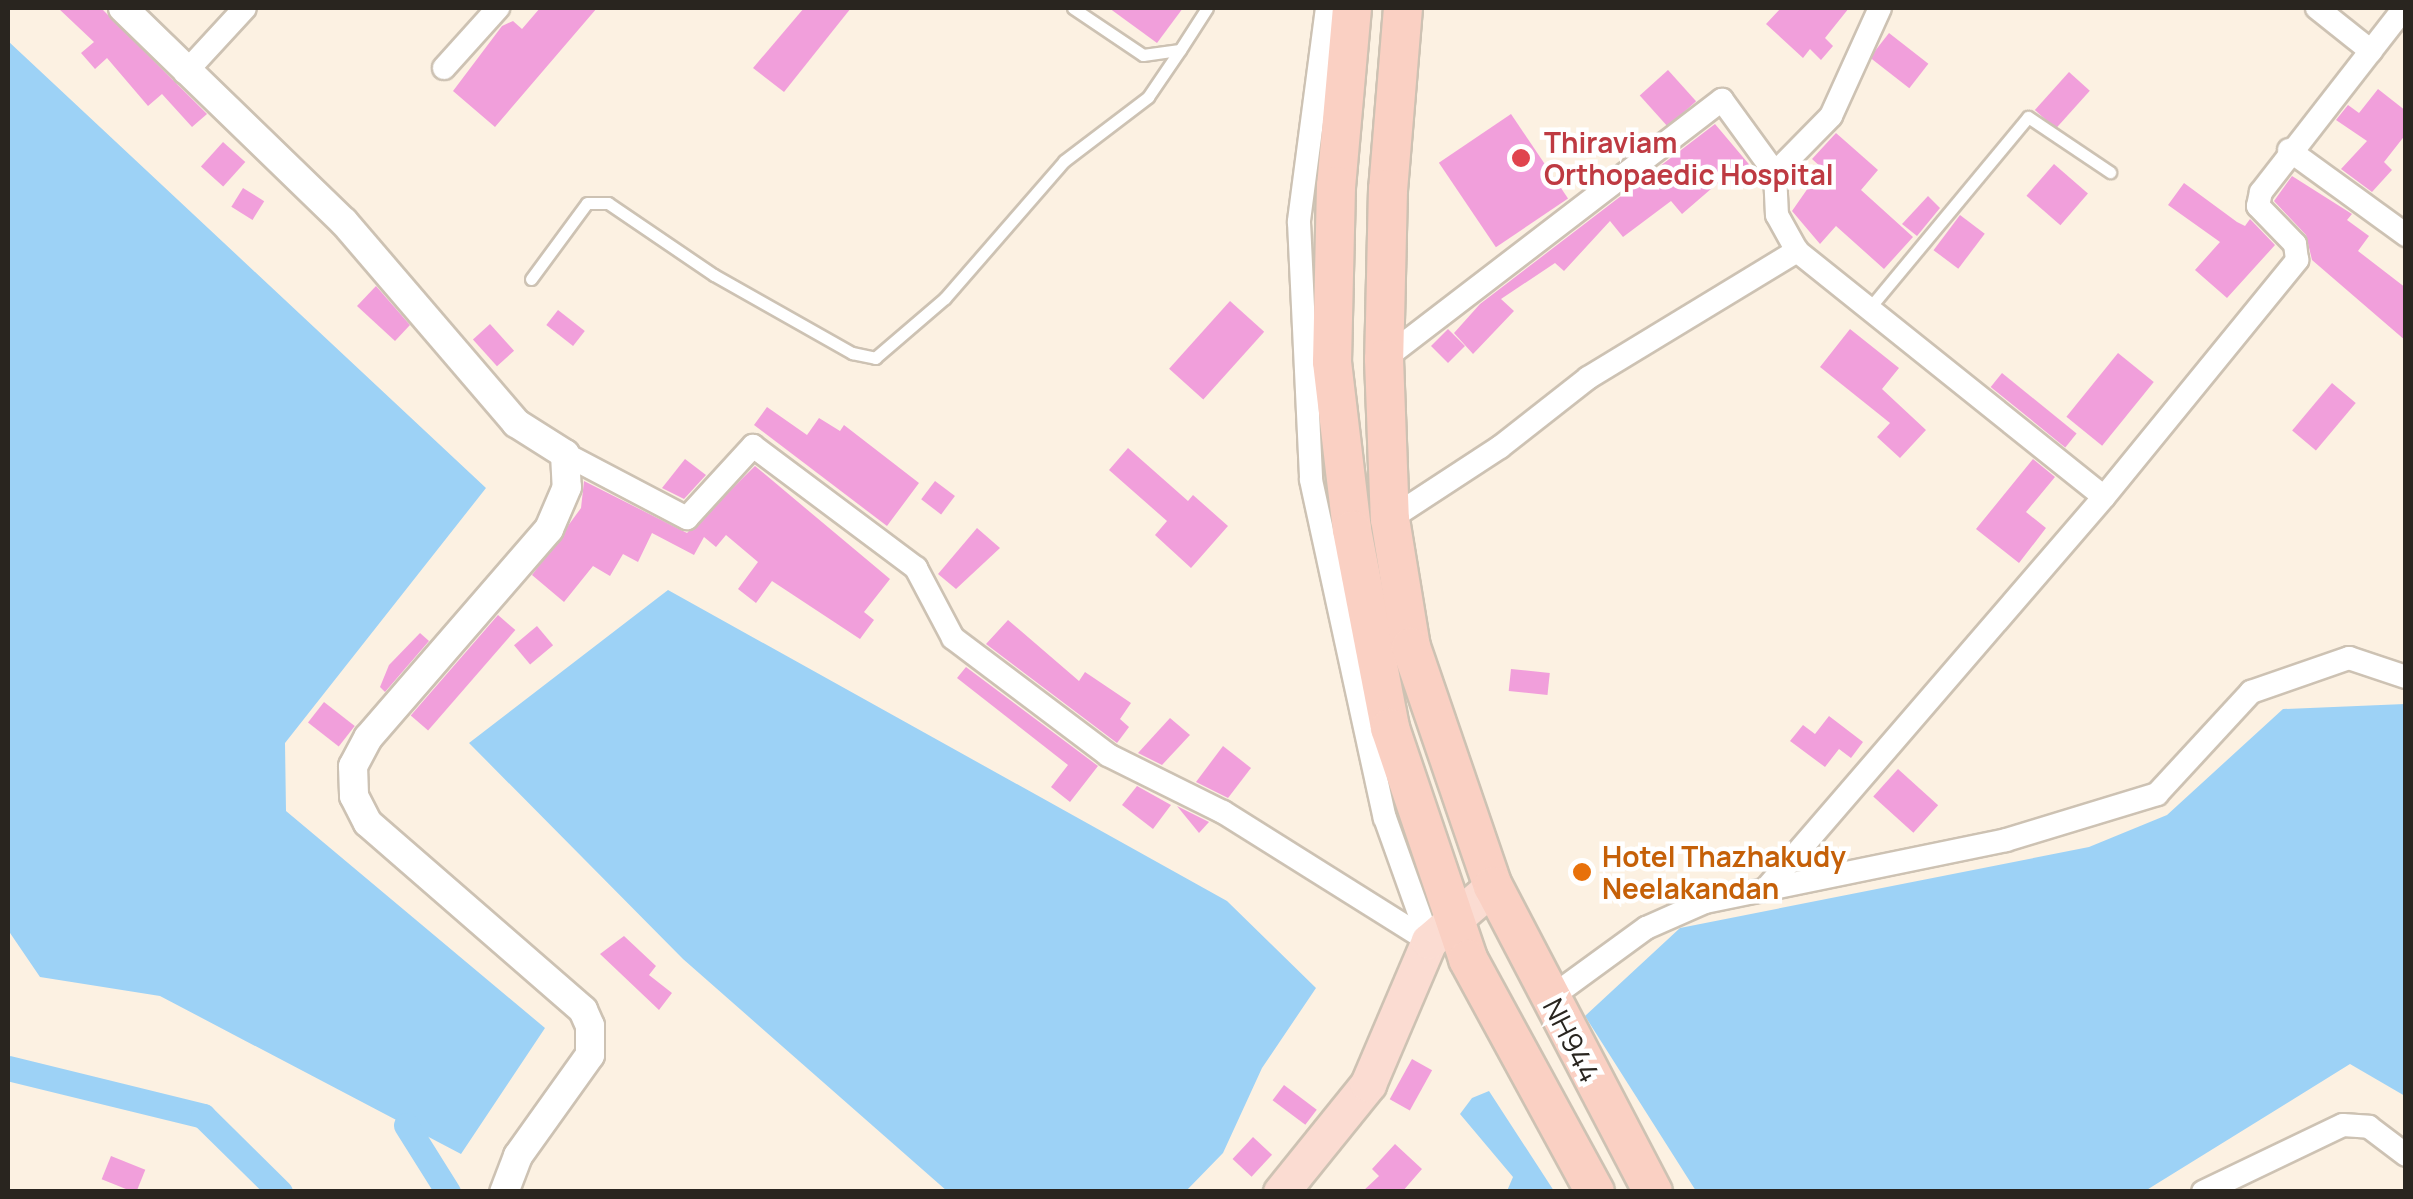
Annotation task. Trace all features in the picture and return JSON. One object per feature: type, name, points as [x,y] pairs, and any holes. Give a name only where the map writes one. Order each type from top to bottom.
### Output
[{"type":"highway","name":"NH944","points":[[1352,8],[1336,186],[1332,362],[1352,530],[1390,728],[1440,929],[1595,1192]]},
{"type":"highway","name":"NH944","points":[[1403,8],[1388,189],[1384,359],[1390,519],[1411,648],[1493,886],[1653,1192]]},
{"type":"main road","points":[[1281,1192],[1368,1084],[1440,929],[1493,886]]},
{"type":"street","points":[[124,8],[185,74],[344,222],[516,423],[565,454],[687,518],[753,446],[916,568],[953,638],[1108,755],[1440,929]]},
{"type":"street","points":[[185,74],[245,8]]},
{"type":"street","points":[[444,68],[498,8]]},
{"type":"street","points":[[1327,8],[1299,222],[1311,480],[1386,818],[1440,929]]},
{"type":"street","points":[[1775,173],[1831,116],[1880,8]]},
{"type":"street","points":[[2317,8],[2371,51]]},
{"type":"street","points":[[1765,890],[2104,497],[2297,260],[2295,244],[2258,206],[2289,150],[2404,8]]},
{"type":"street","points":[[1384,359],[1722,100],[1775,173],[1777,215],[1798,251],[1867,311],[2104,497]]},
{"type":"street","points":[[2289,150],[2406,235]]},
{"type":"street","points":[[1390,519],[1500,448],[1588,378],[1798,251]]},
{"type":"street","points":[[504,1192],[518,1156],[590,1055],[590,1026],[583,1010],[368,823],[354,796],[353,766],[368,738],[550,528],[568,488],[565,454]]},
{"type":"street","points":[[1550,998],[1646,928],[1705,902],[2006,840],[2157,794],[2251,692],[2349,658],[2406,676]]},
{"type":"street","points":[[2203,1192],[2342,1125],[2369,1127],[2406,1155]]},
{"type":"lane","points":[[1072,8],[1143,55],[1180,50]]},
{"type":"lane","points":[[531,279],[587,203],[608,203],[714,275],[852,354],[875,358],[946,298],[1064,161],[1148,98],[1208,8]]},
{"type":"lane","points":[[1867,311],[2028,117],[2110,172]]},
{"type":"water","points":[[8,41],[486,488],[285,743],[286,811],[545,1028],[461,1154],[160,996],[40,977],[8,930]]},
{"type":"water","points":[[668,590],[1227,901],[1316,988],[1262,1068],[1223,1153],[1186,1191],[947,1191],[683,959],[469,743]]},
{"type":"water","points":[[2405,704],[2405,1096],[2350,1064],[2145,1191],[1696,1191],[1585,1016],[1680,928],[2089,847],[2167,815],[2283,709]]},
{"type":"water","points":[[1489,1091],[1554,1191],[1507,1191],[1513,1177],[1460,1114],[1472,1098]]},
{"type":"building","points":[[58,8],[101,8],[207,114],[192,127],[162,94],[148,106],[107,58],[95,69],[81,53],[94,42]]},
{"type":"building","points":[[540,8],[597,8],[495,127],[453,91],[502,26],[513,21],[522,29]]},
{"type":"building","points":[[804,8],[851,8],[784,92],[753,68]]},
{"type":"building","points":[[1109,8],[1183,8],[1157,43]]},
{"type":"building","points":[[1781,8],[1849,8],[1825,38],[1833,46],[1821,60],[1810,49],[1803,58],[1766,24]]},
{"type":"building","points":[[1889,33],[1928,64],[1909,88],[1870,57]]},
{"type":"building","points":[[1668,70],[1696,101],[1668,127],[1640,95]]},
{"type":"building","points":[[2069,72],[2090,91],[2056,129],[2035,110]]},
{"type":"building","points":[[2378,89],[2406,111],[2406,134],[2384,162],[2392,170],[2372,192],[2341,169],[2367,141],[2336,120],[2348,105],[2359,113]]},
{"type":"building","points":[[1511,114],[1568,199],[1496,247],[1439,163]]},
{"type":"building","points":[[1715,124],[1753,169],[1734,185],[1726,176],[1682,214],[1671,201],[1623,237],[1610,221],[1564,271],[1555,263],[1501,299],[1514,311],[1473,354],[1454,333],[1480,304]]},
{"type":"building","points":[[1836,133],[1878,170],[1861,190],[1913,237],[1884,269],[1836,226],[1820,244],[1792,211],[1822,168],[1812,159]]},
{"type":"building","points":[[223,142],[245,162],[223,187],[201,167]]},
{"type":"building","points":[[2054,164],[2088,194],[2060,225],[2026,196]]},
{"type":"building","points":[[2292,176],[2352,214],[2347,220],[2369,236],[2358,251],[2406,288],[2406,341],[2312,260],[2306,235],[2274,201]]},
{"type":"building","points":[[2184,183],[2237,222],[2245,226],[2250,219],[2275,245],[2227,298],[2195,270],[2220,242],[2168,205]]},
{"type":"building","points":[[243,188],[264,201],[253,220],[231,207]]},
{"type":"building","points":[[1928,196],[1940,208],[1917,236],[1902,224]]},
{"type":"building","points":[[1960,215],[1985,234],[1958,269],[1934,250]]},
{"type":"building","points":[[376,286],[410,325],[395,341],[357,306]]},
{"type":"building","points":[[1230,301],[1264,332],[1203,399],[1169,369]]},
{"type":"building","points":[[558,310],[585,331],[573,346],[546,325]]},
{"type":"building","points":[[490,324],[514,351],[497,366],[473,339]]},
{"type":"building","points":[[1448,329],[1465,346],[1448,363],[1431,346]]},
{"type":"building","points":[[1850,329],[1899,368],[1882,389],[1926,430],[1900,458],[1877,437],[1890,423],[1820,367]]},
{"type":"building","points":[[2118,353],[2154,382],[2102,446],[2066,417]]},
{"type":"building","points":[[2002,373],[2077,433],[2065,447],[1991,387]]},
{"type":"building","points":[[2332,383],[2356,403],[2316,450],[2292,430]]},
{"type":"building","points":[[767,407],[807,435],[819,418],[840,431],[844,425],[919,483],[887,526],[754,425]]},
{"type":"building","points":[[1128,448],[1188,501],[1193,495],[1228,526],[1191,568],[1155,535],[1167,521],[1109,470]]},
{"type":"building","points":[[685,459],[706,475],[684,499],[662,488]]},
{"type":"building","points":[[2033,459],[2055,477],[2026,512],[2046,528],[2019,563],[1976,529]]},
{"type":"building","points":[[755,466],[890,579],[864,612],[874,620],[860,639],[772,581],[756,603],[738,589],[758,562],[726,535],[716,547],[704,537],[694,555],[652,533],[638,562],[623,554],[610,576],[593,566],[564,602],[532,575],[581,508],[584,481],[687,533]]},
{"type":"building","points":[[935,481],[955,496],[941,514],[921,499]]},
{"type":"building","points":[[977,528],[1000,548],[956,589],[938,574]]},
{"type":"building","points":[[498,615],[515,630],[428,730],[411,715]]},
{"type":"building","points":[[1008,620],[1079,681],[1085,672],[1131,703],[1120,719],[1129,727],[1117,743],[986,644]]},
{"type":"building","points":[[537,626],[553,645],[530,664],[514,645]]},
{"type":"building","points":[[420,633],[429,641],[385,692],[380,687],[389,665]]},
{"type":"building","points":[[966,667],[1098,766],[1070,802],[1051,787],[1068,765],[957,678]]},
{"type":"building","points":[[1511,669],[1550,673],[1547,695],[1509,691]]},
{"type":"building","points":[[324,702],[355,726],[339,746],[308,722]]},
{"type":"building","points":[[1829,716],[1863,742],[1851,758],[1839,749],[1825,767],[1790,741],[1803,725],[1815,734]]},
{"type":"building","points":[[1170,718],[1190,735],[1162,765],[1138,753]]},
{"type":"building","points":[[1223,746],[1251,768],[1228,798],[1196,782]]},
{"type":"building","points":[[1898,769],[1938,805],[1913,833],[1873,796]]},
{"type":"building","points":[[1137,786],[1171,805],[1153,829],[1122,805]]},
{"type":"building","points":[[1177,806],[1209,822],[1199,833]]},
{"type":"building","points":[[624,936],[656,966],[649,975],[672,993],[659,1010],[600,954]]},
{"type":"building","points":[[1412,1059],[1432,1070],[1410,1110],[1390,1099]]},
{"type":"building","points":[[1284,1085],[1317,1110],[1305,1125],[1273,1100]]},
{"type":"building","points":[[1253,1137],[1272,1155],[1252,1177],[1233,1159]]},
{"type":"building","points":[[1395,1144],[1422,1169],[1402,1192],[1362,1192],[1379,1176],[1372,1169]]},
{"type":"building","points":[[111,1156],[145,1170],[136,1192],[102,1179]]},
{"type":"waterway","points":[[8,1068],[203,1116],[280,1192]]},
{"type":"waterway","points":[[406,1125],[448,1192]]},
{"type":"place","name":"Thiraviam Orthopaedic Hospital","points":[[1521,158]]},
{"type":"place","name":"Hotel Thazhakudy Neelakandan","points":[[1582,872]]}]
